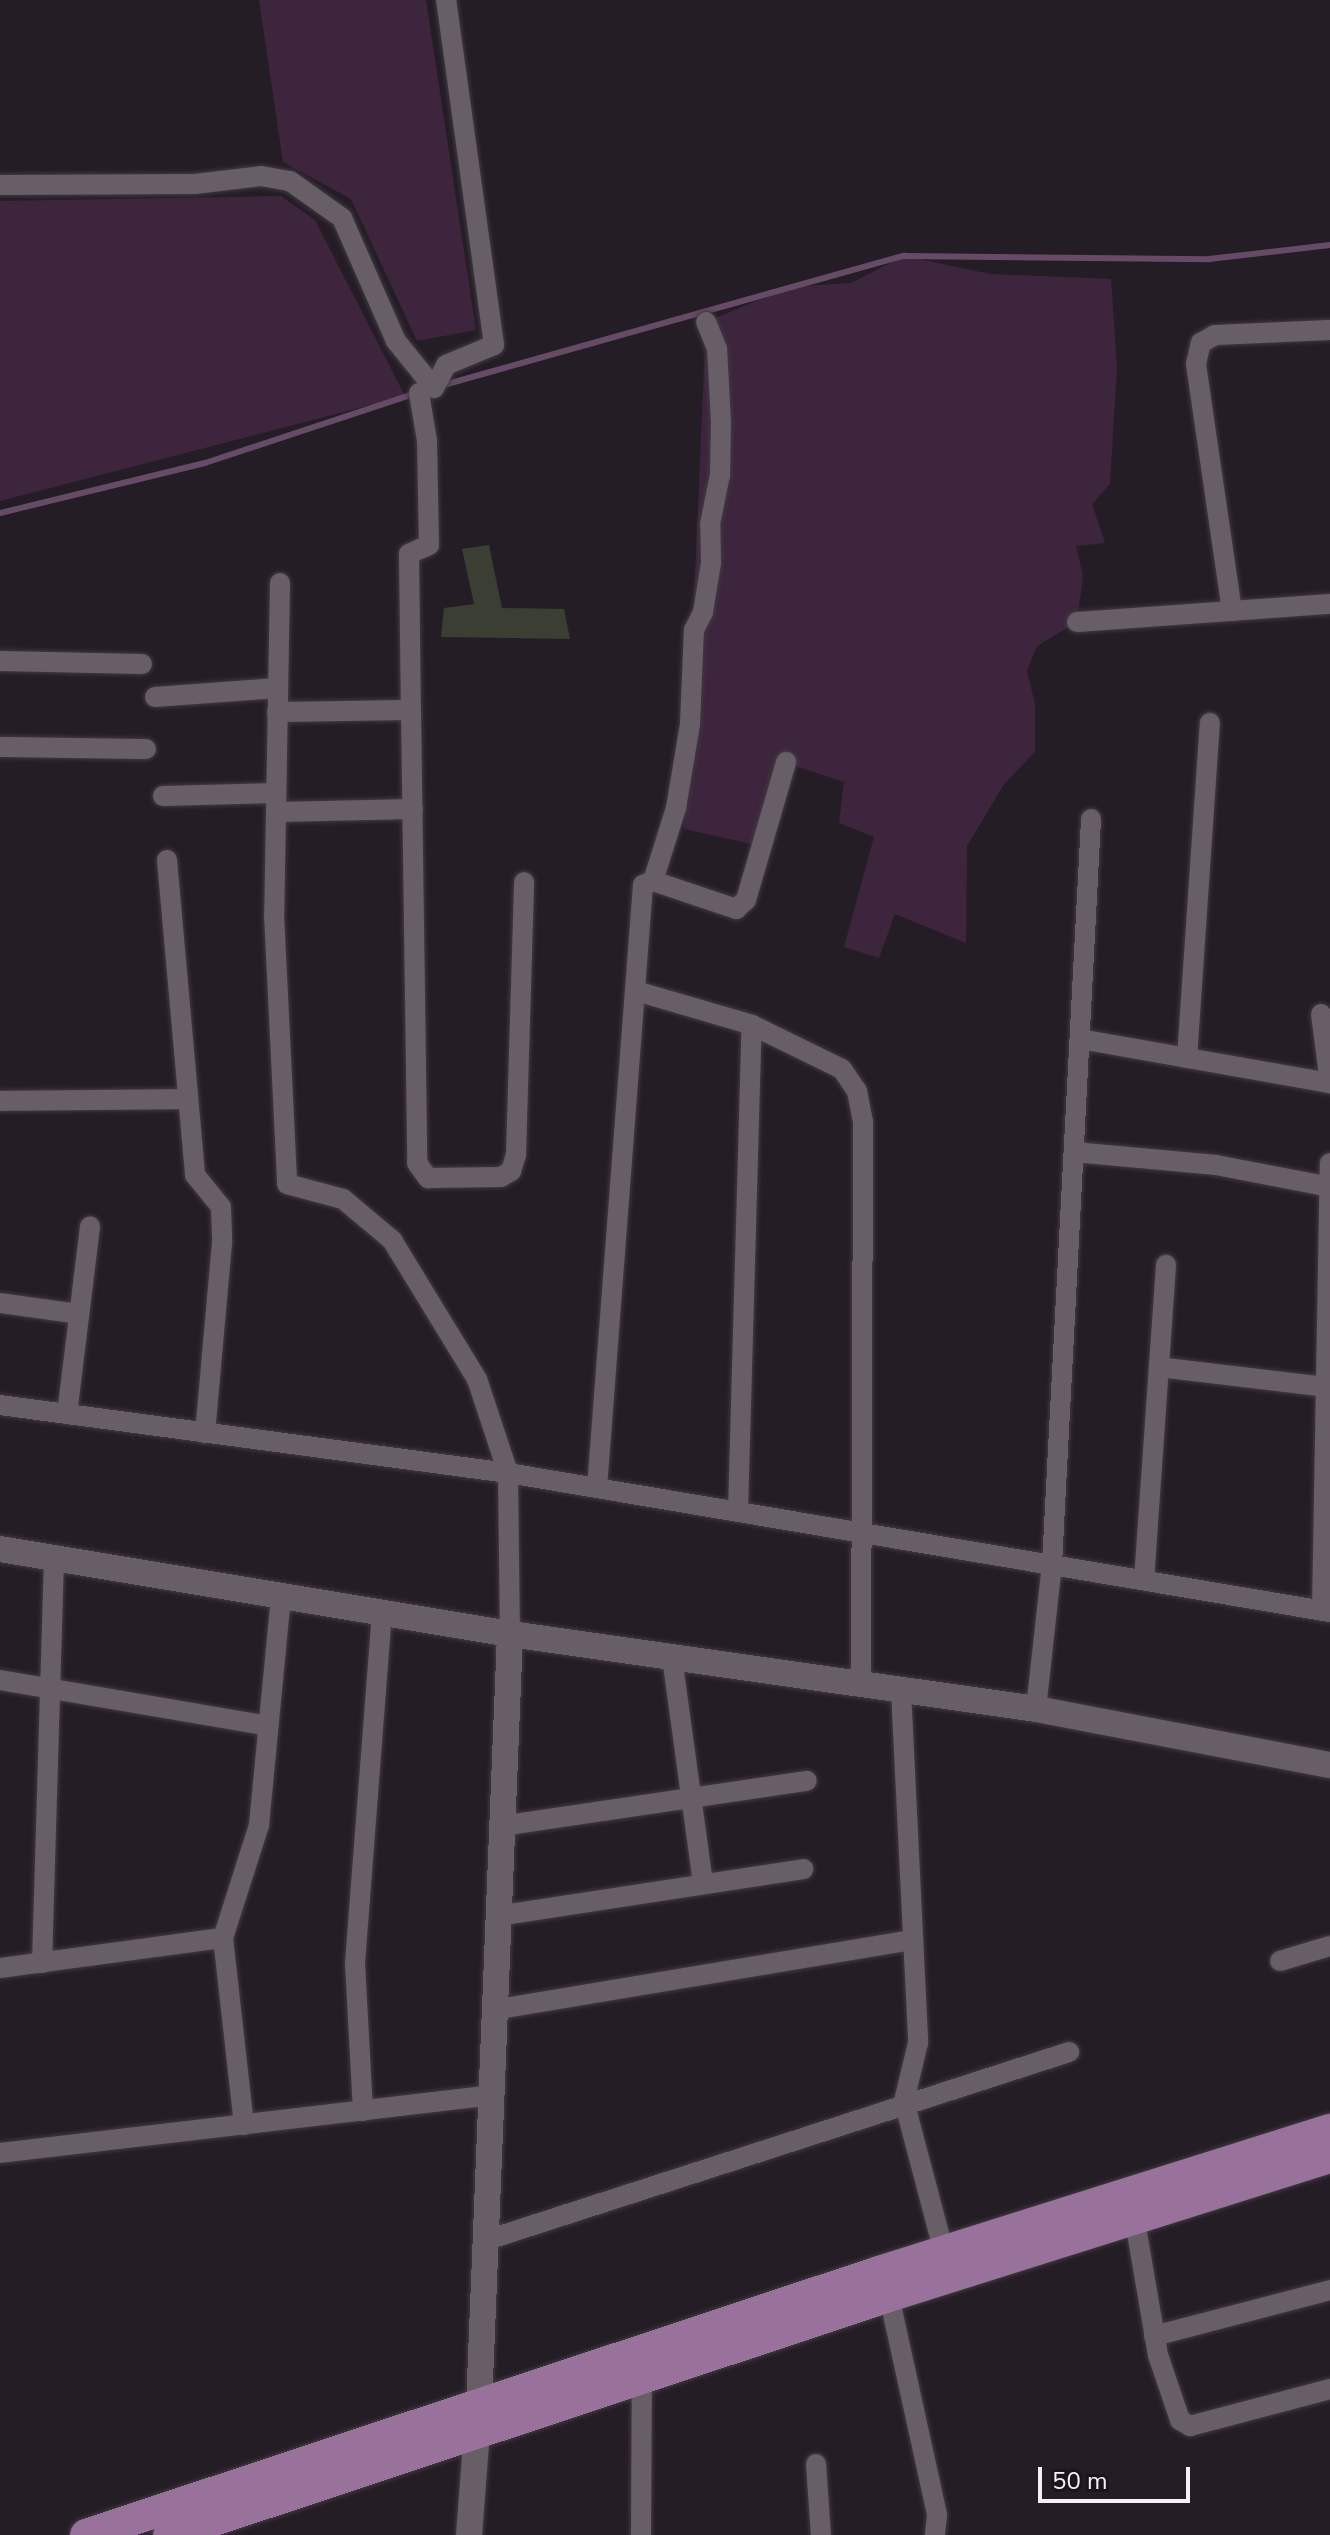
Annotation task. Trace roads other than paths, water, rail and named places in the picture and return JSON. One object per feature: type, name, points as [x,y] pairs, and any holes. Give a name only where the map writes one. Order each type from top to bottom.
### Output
[{"type":"main road","points":[[169,2535],[944,2252],[1330,2130]]},
{"type":"main road","points":[[642,2364],[889,2296],[1135,2221],[1330,2157]]},
{"type":"main road","points":[[86,2535],[478,2420]]},
{"type":"street","points":[[0,185],[195,184],[261,176],[290,181],[342,218],[396,341],[434,388],[446,365],[494,345],[446,0]]},
{"type":"street","points":[[653,881],[676,808],[690,724],[694,630],[703,612],[711,563],[710,524],[720,475],[717,349],[706,322]]},
{"type":"street","points":[[1232,611],[1196,364],[1201,343],[1215,335],[1330,330]]},
{"type":"street","points":[[419,393],[427,441],[429,545],[409,554],[417,1163],[428,1178],[501,1177],[511,1171],[516,1155],[524,882]]},
{"type":"street","points":[[280,583],[274,914],[287,1184],[343,1199],[392,1240],[477,1379],[508,1473],[510,1634],[488,2096],[478,2420],[469,2535]]},
{"type":"street","points":[[1077,622],[1330,604]]},
{"type":"street","points":[[0,661],[142,664]]},
{"type":"street","points":[[155,697],[278,688]]},
{"type":"street","points":[[277,712],[411,710]]},
{"type":"street","points":[[1187,1058],[1210,723]]},
{"type":"street","points":[[0,747],[146,749]]},
{"type":"street","points":[[597,1488],[643,885],[653,881],[736,909],[746,900],[786,762]]},
{"type":"street","points":[[163,796],[413,809]]},
{"type":"street","points":[[1036,1709],[1052,1564],[1091,819]]},
{"type":"street","points":[[167,860],[195,1175],[221,1207],[222,1243],[205,1433]]},
{"type":"street","points":[[636,991],[752,1025],[842,1069],[857,1091],[863,1122],[861,1684]]},
{"type":"street","points":[[1080,1039],[1330,1083],[1321,1014]]},
{"type":"street","points":[[738,1512],[752,1025]]},
{"type":"street","points":[[0,1101],[187,1099]]},
{"type":"street","points":[[1074,1152],[1216,1165],[1330,1187]]},
{"type":"street","points":[[0,1405],[508,1473],[1326,1611],[1330,1163]]},
{"type":"street","points":[[67,1414],[90,1226]]},
{"type":"street","points":[[1144,1580],[1166,1265]]},
{"type":"street","points":[[0,1303],[79,1314]]},
{"type":"street","points":[[1159,1367],[1326,1387]]},
{"type":"street","points":[[0,1549],[510,1634],[1036,1709],[1330,1765]]},
{"type":"street","points":[[42,1963],[54,1558]]},
{"type":"street","points":[[244,2125],[223,1938],[259,1825],[281,1596]]},
{"type":"street","points":[[363,2111],[355,1963],[382,1612]]},
{"type":"street","points":[[672,1657],[703,1884]]},
{"type":"street","points":[[0,1680],[50,1686],[268,1726]]},
{"type":"street","points":[[901,1690],[918,2043],[904,2101],[944,2252]]},
{"type":"street","points":[[501,1826],[807,1781]]},
{"type":"street","points":[[497,1916],[803,1869]]},
{"type":"street","points":[[0,1968],[223,1938]]},
{"type":"street","points":[[493,2010],[913,1940]]},
{"type":"street","points":[[1280,1961],[1330,1946]]},
{"type":"street","points":[[484,2241],[904,2101],[1069,2052]]},
{"type":"street","points":[[0,2153],[488,2096]]},
{"type":"street","points":[[1135,2221],[1154,2336],[1180,2420],[1190,2426],[1330,2389]]},
{"type":"street","points":[[1154,2336],[1330,2290]]},
{"type":"street","points":[[889,2296],[937,2515],[935,2535]]},
{"type":"street","points":[[641,2535],[642,2364]]},
{"type":"street","points":[[816,2464],[821,2535]]},
{"type":"waterway","points":[[440,386],[904,256],[1209,259],[1330,245]]},
{"type":"waterway","points":[[0,513],[205,463],[414,394]]}]
